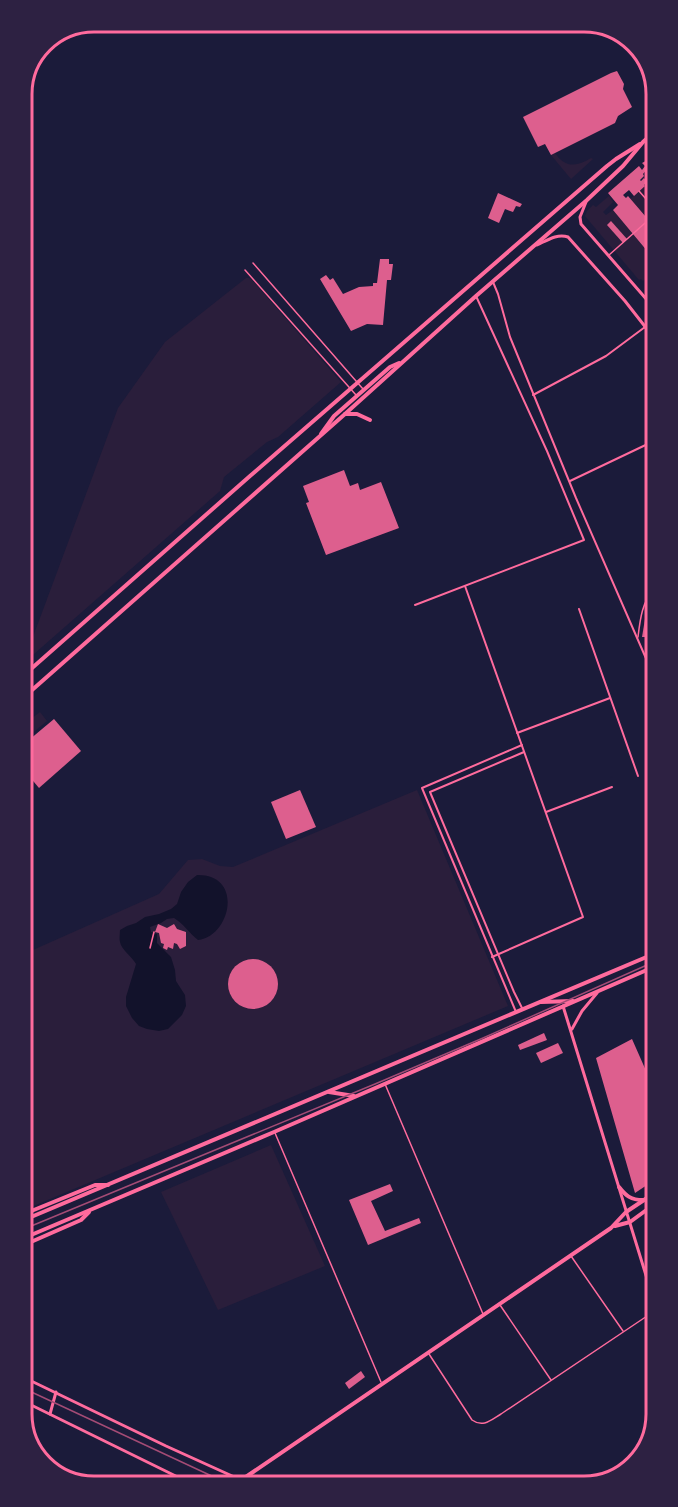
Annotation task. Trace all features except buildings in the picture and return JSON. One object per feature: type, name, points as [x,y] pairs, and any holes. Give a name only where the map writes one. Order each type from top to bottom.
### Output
[{"type":"main road","points":[[32,690],[587,200],[623,166],[646,139]]},
{"type":"main road","points":[[32,668],[607,166],[643,142]]},
{"type":"main road","points":[[319,437],[334,416],[392,366],[401,362]]},
{"type":"main road","points":[[345,414],[360,415],[370,420]]},
{"type":"main road","points":[[32,1217],[646,957]]},
{"type":"main road","points":[[32,1235],[646,970]]},
{"type":"main road","points":[[538,1003],[576,1000]]},
{"type":"main road","points":[[328,1092],[356,1096]]},
{"type":"main road","points":[[32,1211],[95,1185],[110,1185]]},
{"type":"main road","points":[[619,1187],[627,1196],[644,1200]]},
{"type":"main road","points":[[614,1227],[627,1212],[644,1200]]},
{"type":"main road","points":[[248,1475],[571,1255],[614,1227],[630,1222],[646,1210]]},
{"type":"main road","points":[[32,1241],[81,1220],[89,1211]]},
{"type":"street","points":[[639,191],[646,199]]},
{"type":"street","points":[[587,200],[580,223],[646,299]]},
{"type":"street","points":[[608,256],[646,223]]},
{"type":"street","points":[[533,395],[606,356],[645,327],[568,237],[558,236],[534,246]]},
{"type":"street","points":[[253,263],[364,390]]},
{"type":"street","points":[[245,270],[357,396]]},
{"type":"street","points":[[493,282],[510,337],[533,395],[646,657]]},
{"type":"street","points":[[415,605],[584,540],[547,450],[476,296]]},
{"type":"street","points":[[570,481],[645,445]]},
{"type":"street","points":[[465,586],[583,917],[492,957]]},
{"type":"street","points":[[638,638],[646,602]]},
{"type":"street","points":[[579,609],[638,777]]},
{"type":"street","points":[[517,733],[610,699]]},
{"type":"street","points":[[516,1012],[422,788],[522,745]]},
{"type":"street","points":[[523,1009],[430,792],[524,752]]},
{"type":"street","points":[[546,812],[612,787]]},
{"type":"street","points":[[476,917],[481,914]]},
{"type":"street","points":[[571,1031],[582,1011],[599,991]]},
{"type":"street","points":[[563,1006],[646,1274]]},
{"type":"street","points":[[384,1083],[483,1315]]},
{"type":"street","points":[[274,1132],[381,1384]]},
{"type":"street","points":[[571,1255],[624,1332]]},
{"type":"street","points":[[499,1304],[551,1381]]},
{"type":"street","points":[[428,1353],[472,1420],[478,1424],[484,1424],[646,1317]]},
{"type":"street","points":[[32,1381],[231,1475]]},
{"type":"street","points":[[50,1414],[56,1392]]},
{"type":"street","points":[[32,1405],[174,1475]]},
{"type":"path","points":[[150,948],[154,932]]},
{"type":"shaded area","points":[[555,153],[567,164],[593,159],[571,179],[551,155]]},
{"type":"shaded area","points":[[646,183],[646,217],[630,199]]},
{"type":"shaded area","points":[[609,196],[613,202],[603,212],[606,215],[613,210],[646,249],[646,278],[643,281],[639,280],[585,216],[593,205],[596,207]]},
{"type":"shaded area","points":[[246,278],[249,278],[341,382],[278,437],[267,442],[224,477],[220,491],[32,656],[32,639],[118,408],[165,342]]},
{"type":"shaded area","points":[[40,712],[47,721],[32,733],[32,718]]},
{"type":"shaded area","points":[[417,790],[508,1006],[32,1207],[32,950],[159,894],[188,860],[202,859],[220,866],[233,867]]},
{"type":"shaded area","points":[[197,875],[212,877],[222,884],[227,894],[228,906],[225,917],[209,936],[198,940],[174,918],[150,927],[151,932],[157,934],[157,943],[171,957],[176,981],[185,995],[186,1006],[182,1015],[168,1029],[159,1031],[147,1029],[139,1026],[126,1006],[126,997],[136,964],[121,945],[120,930],[145,917],[171,909],[177,904],[188,882]]},
{"type":"shaded area","points":[[271,1145],[325,1266],[218,1310],[161,1192]]},
{"type":"railway","points":[[32,1226],[375,1084],[646,965]]},
{"type":"railway","points":[[32,1392],[210,1475]]}]
